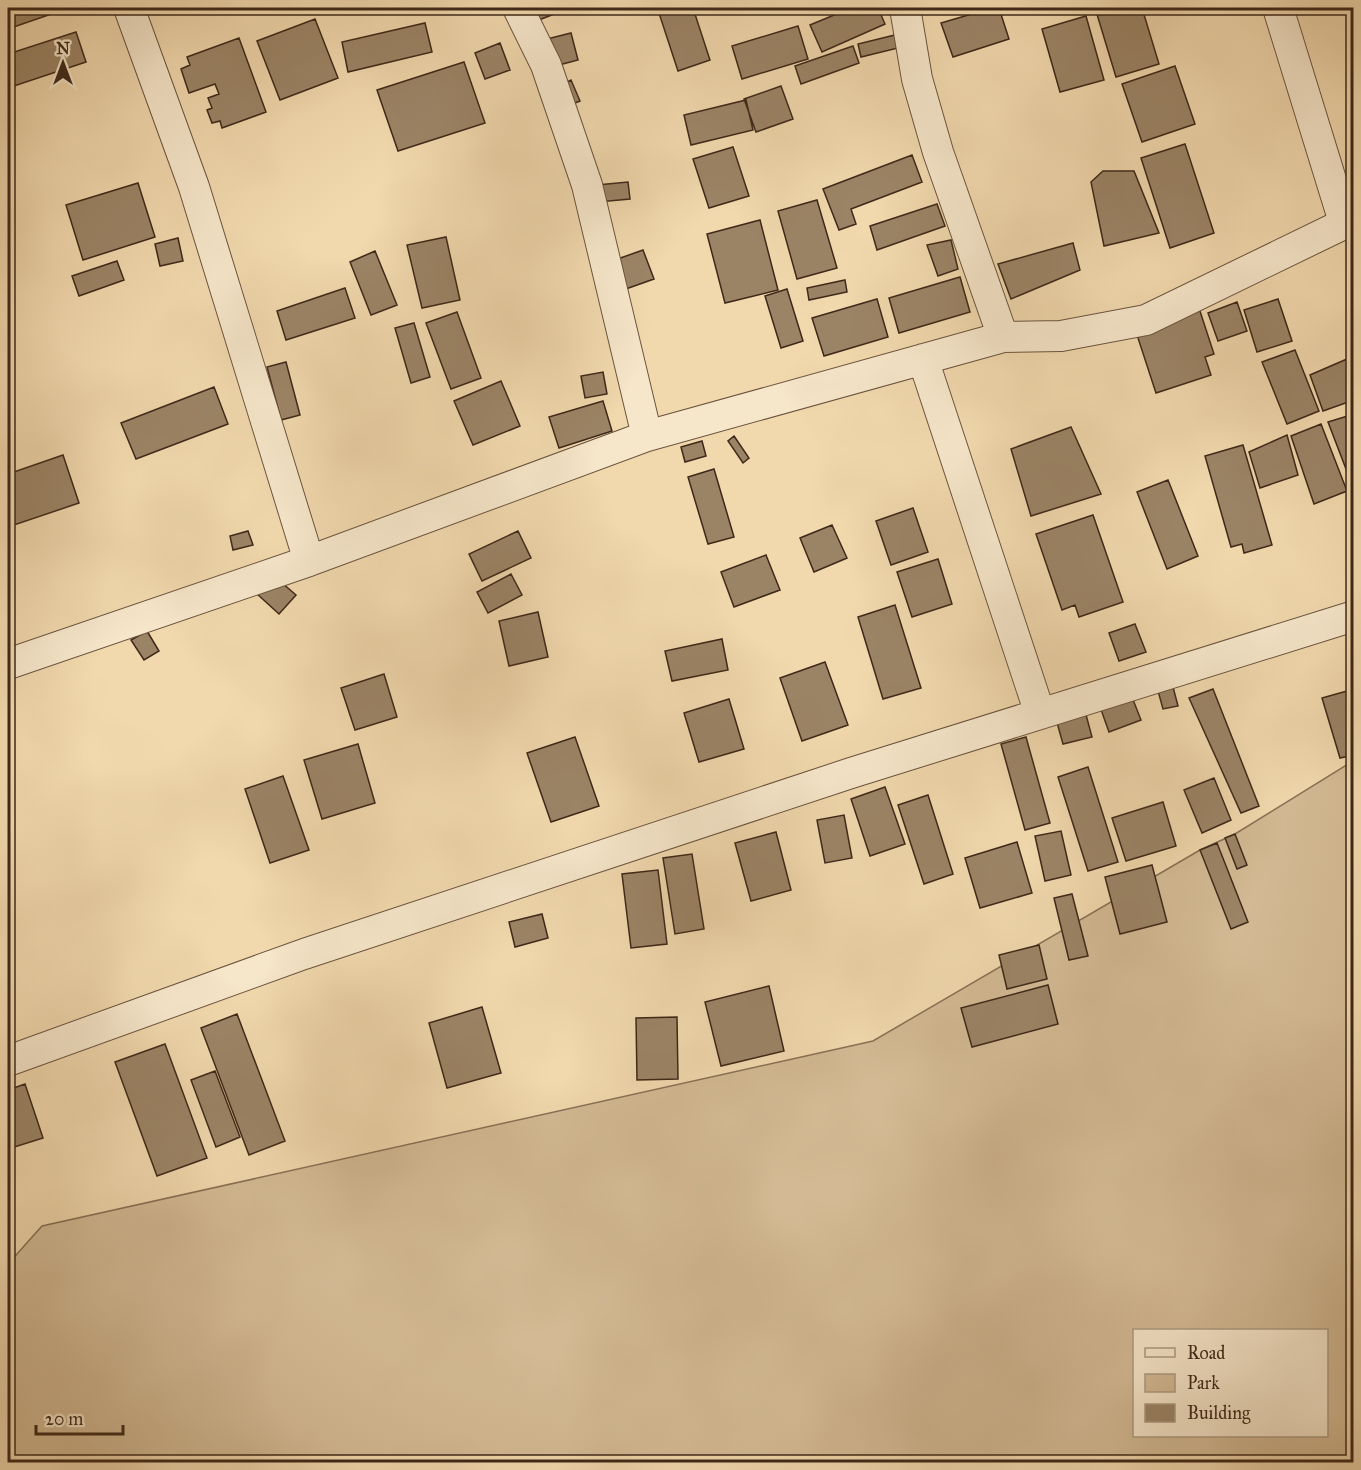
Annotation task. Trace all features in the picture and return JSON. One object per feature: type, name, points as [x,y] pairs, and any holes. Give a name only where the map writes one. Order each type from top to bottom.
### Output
[{"type":"street","points":[[129,8],[195,188],[309,561]]},
{"type":"street","points":[[518,8],[546,65],[587,185],[647,436]]},
{"type":"street","points":[[905,8],[917,79],[938,152],[1003,337]]},
{"type":"street","points":[[8,664],[309,561],[647,436],[1003,337],[1061,336],[1146,320],[1349,220],[1278,8]]},
{"type":"street","points":[[923,359],[1040,714]]},
{"type":"street","points":[[8,1061],[304,954],[840,777],[1353,616]]},
{"type":"green space","points":[[1353,761],[1353,1462],[8,1462],[8,1264],[42,1226],[873,1041],[1200,850],[1235,834]]},
{"type":"building","points":[[8,8],[55,8],[57,12],[8,29]]},
{"type":"building","points":[[534,8],[551,8],[554,14],[539,20]]},
{"type":"building","points":[[693,8],[710,60],[678,71],[658,10]]},
{"type":"building","points":[[851,8],[878,8],[885,24],[822,52],[810,25]]},
{"type":"building","points":[[999,8],[1009,39],[953,57],[941,23]]},
{"type":"building","points":[[1108,8],[1142,8],[1159,64],[1116,77],[1096,11]]},
{"type":"building","points":[[1086,16],[1104,80],[1060,92],[1042,29]]},
{"type":"building","points":[[315,19],[338,78],[280,100],[257,41]]},
{"type":"building","points":[[425,23],[432,52],[348,72],[342,42]]},
{"type":"building","points":[[798,26],[808,59],[742,79],[732,46]]},
{"type":"building","points":[[76,32],[86,62],[8,88],[8,54]]},
{"type":"building","points":[[571,33],[578,60],[555,66],[547,39]]},
{"type":"building","points":[[895,35],[898,48],[861,57],[858,44]]},
{"type":"building","points":[[239,38],[266,112],[222,128],[220,121],[212,123],[207,110],[212,108],[208,98],[219,94],[215,84],[189,93],[181,69],[190,65],[187,57]]},
{"type":"building","points":[[500,43],[510,70],[485,79],[475,53]]},
{"type":"building","points":[[853,46],[859,63],[801,84],[795,66]]},
{"type":"building","points":[[464,62],[485,123],[398,151],[377,90]]},
{"type":"building","points":[[1175,66],[1195,124],[1142,142],[1122,84]]},
{"type":"building","points":[[571,80],[580,101],[570,105],[561,85]]},
{"type":"building","points":[[781,86],[793,119],[756,132],[744,99]]},
{"type":"building","points":[[746,100],[753,130],[691,145],[684,115]]},
{"type":"building","points":[[1185,144],[1214,233],[1170,248],[1141,158]]},
{"type":"building","points":[[733,147],[749,196],[709,208],[693,159]]},
{"type":"building","points":[[912,155],[922,182],[851,209],[856,224],[839,230],[823,189]]},
{"type":"building","points":[[1103,171],[1134,171],[1159,233],[1104,246],[1091,182]]},
{"type":"building","points":[[628,182],[630,199],[598,202],[597,185]]},
{"type":"building","points":[[138,183],[155,237],[83,260],[66,205]]},
{"type":"building","points":[[817,200],[837,268],[797,279],[778,211]]},
{"type":"building","points":[[937,204],[945,226],[877,250],[870,226]]},
{"type":"building","points":[[760,220],[778,290],[725,303],[707,234]]},
{"type":"building","points":[[446,237],[460,300],[422,308],[407,245]]},
{"type":"building","points":[[178,238],[183,261],[160,266],[155,244]]},
{"type":"building","points":[[951,240],[958,269],[938,276],[927,245]]},
{"type":"building","points":[[1073,243],[1080,270],[1011,299],[998,264]]},
{"type":"building","points":[[643,250],[654,279],[623,290],[612,261]]},
{"type":"building","points":[[375,251],[397,305],[371,315],[350,262]]},
{"type":"building","points":[[117,261],[124,280],[79,296],[72,276]]},
{"type":"building","points":[[960,277],[970,312],[899,333],[889,298]]},
{"type":"building","points":[[845,280],[847,292],[809,300],[807,288]]},
{"type":"building","points":[[345,288],[355,318],[286,340],[277,311]]},
{"type":"building","points":[[787,289],[803,341],[781,348],[765,296]]},
{"type":"building","points":[[877,299],[888,337],[824,356],[812,318]]},
{"type":"building","points":[[1278,299],[1292,341],[1257,352],[1244,310]]},
{"type":"building","points":[[1237,302],[1247,331],[1218,341],[1208,313]]},
{"type":"building","points":[[1198,305],[1214,354],[1205,357],[1211,375],[1156,393],[1137,335]]},
{"type":"building","points":[[457,312],[481,378],[451,389],[426,323]]},
{"type":"building","points":[[414,323],[430,377],[411,383],[395,328]]},
{"type":"building","points":[[1295,350],[1319,411],[1287,424],[1262,362]]},
{"type":"building","points":[[1354,356],[1354,400],[1323,411],[1310,375]]},
{"type":"building","points":[[286,362],[300,415],[281,420],[267,367]]},
{"type":"building","points":[[603,372],[607,394],[585,398],[581,376]]},
{"type":"building","points":[[501,381],[520,426],[473,445],[454,401]]},
{"type":"building","points":[[214,387],[228,424],[136,459],[121,423]]},
{"type":"building","points":[[603,401],[612,431],[559,448],[549,417]]},
{"type":"building","points":[[1354,414],[1354,481],[1351,482],[1328,422]]},
{"type":"building","points":[[1321,424],[1347,491],[1314,504],[1291,436]]},
{"type":"building","points":[[1071,427],[1101,494],[1031,516],[1011,449]]},
{"type":"building","points":[[1287,435],[1298,475],[1260,488],[1249,452]]},
{"type":"building","points":[[734,436],[749,458],[743,463],[728,441]]},
{"type":"building","points":[[702,441],[706,456],[685,462],[681,447]]},
{"type":"building","points":[[1243,445],[1272,545],[1244,553],[1242,544],[1231,547],[1205,456]]},
{"type":"building","points":[[63,455],[79,503],[8,527],[8,474]]},
{"type":"building","points":[[714,469],[734,537],[708,544],[688,477]]},
{"type":"building","points":[[1168,480],[1198,556],[1167,569],[1137,492]]},
{"type":"building","points":[[913,508],[928,552],[891,565],[876,521]]},
{"type":"building","points":[[1093,515],[1123,602],[1079,617],[1075,605],[1062,610],[1036,534]]},
{"type":"building","points":[[832,525],[847,558],[814,572],[800,538]]},
{"type":"building","points":[[248,531],[253,545],[233,550],[230,536]]},
{"type":"building","points":[[518,531],[531,558],[482,581],[469,554]]},
{"type":"building","points":[[766,555],[780,590],[734,607],[721,572]]},
{"type":"building","points":[[938,559],[952,604],[912,617],[897,572]]},
{"type":"building","points":[[511,574],[522,595],[488,613],[477,592]]},
{"type":"building","points":[[273,575],[296,595],[279,614],[256,593]]},
{"type":"building","points":[[895,605],[921,688],[883,699],[858,617]]},
{"type":"building","points":[[538,612],[548,657],[509,666],[499,621]]},
{"type":"building","points":[[1135,624],[1146,652],[1119,661],[1109,633]]},
{"type":"building","points":[[147,631],[159,651],[144,660],[131,640]]},
{"type":"building","points":[[722,639],[728,670],[672,681],[665,651]]},
{"type":"building","points":[[825,662],[848,725],[802,741],[780,678]]},
{"type":"building","points":[[384,674],[397,717],[355,730],[341,688]]},
{"type":"building","points":[[1173,687],[1178,706],[1163,709],[1158,691]]},
{"type":"building","points":[[1213,689],[1259,806],[1241,813],[1189,698]]},
{"type":"building","points":[[1354,689],[1354,755],[1340,758],[1322,698]]},
{"type":"building","points":[[1130,692],[1141,720],[1109,732],[1099,704]]},
{"type":"building","points":[[729,699],[744,749],[699,762],[684,713]]},
{"type":"building","points":[[1085,711],[1092,737],[1063,744],[1056,719]]},
{"type":"building","points":[[575,737],[599,806],[551,822],[527,753]]},
{"type":"building","points":[[1026,737],[1050,823],[1025,830],[1001,744]]},
{"type":"building","points":[[358,744],[375,803],[322,819],[304,760]]},
{"type":"building","points":[[1088,767],[1118,862],[1088,871],[1058,777]]},
{"type":"building","points":[[283,776],[309,850],[270,863],[245,789]]},
{"type":"building","points":[[1214,778],[1231,820],[1202,833],[1184,790]]},
{"type":"building","points":[[885,787],[905,844],[870,856],[851,799]]},
{"type":"building","points":[[928,795],[953,874],[924,884],[898,805]]},
{"type":"building","points":[[1163,802],[1176,846],[1126,861],[1112,818]]},
{"type":"building","points":[[844,815],[852,858],[825,863],[817,820]]},
{"type":"building","points":[[1061,831],[1071,875],[1045,881],[1035,836]]},
{"type":"building","points":[[776,832],[791,890],[751,901],[735,843]]},
{"type":"building","points":[[1235,834],[1247,865],[1237,869],[1225,838]]},
{"type":"building","points":[[1017,842],[1032,893],[980,908],[965,858]]},
{"type":"building","points":[[1217,843],[1248,922],[1231,929],[1200,850]]},
{"type":"building","points":[[692,854],[704,929],[675,934],[663,858]]},
{"type":"building","points":[[1152,865],[1167,922],[1120,934],[1105,877]]},
{"type":"building","points":[[658,870],[667,944],[631,948],[622,874]]},
{"type":"building","points":[[1072,894],[1088,956],[1069,960],[1054,898]]},
{"type":"building","points":[[542,914],[548,938],[515,947],[509,922]]},
{"type":"building","points":[[1039,945],[1047,979],[1007,989],[999,955]]},
{"type":"building","points":[[1048,985],[1058,1024],[972,1047],[961,1008]]},
{"type":"building","points":[[769,986],[784,1051],[721,1066],[705,1002]]},
{"type":"building","points":[[482,1007],[501,1073],[447,1088],[429,1023]]},
{"type":"building","points":[[237,1014],[285,1141],[249,1155],[201,1028]]},
{"type":"building","points":[[677,1017],[678,1079],[637,1080],[636,1018]]},
{"type":"building","points":[[165,1044],[207,1158],[157,1176],[115,1062]]},
{"type":"building","points":[[215,1071],[240,1137],[216,1147],[191,1080]]},
{"type":"building","points":[[25,1084],[43,1138],[8,1149],[8,1090]]}]
